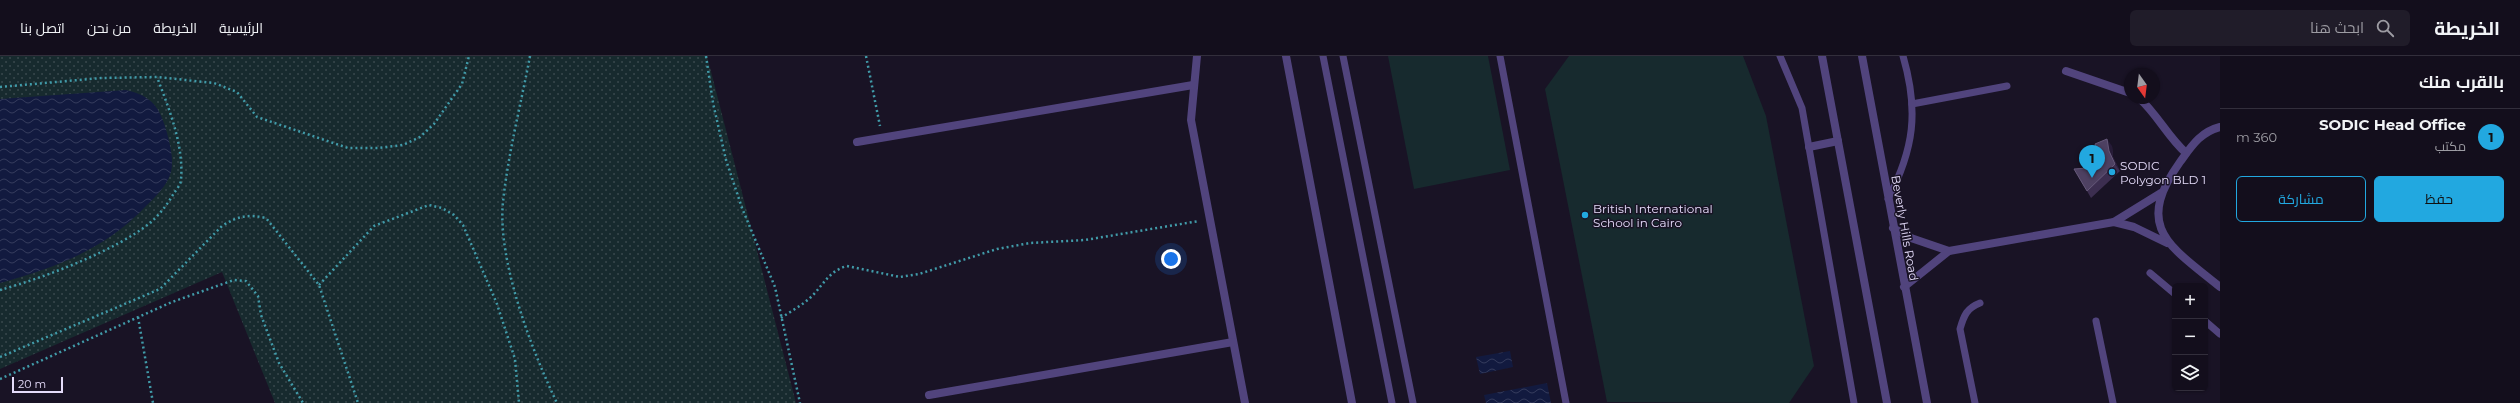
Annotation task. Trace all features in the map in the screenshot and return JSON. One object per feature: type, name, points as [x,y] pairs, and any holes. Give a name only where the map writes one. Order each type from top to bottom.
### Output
[{"type":"street","points":[[1197,56],[1193,85],[1191,120],[1209,219],[1246,403]]},
{"type":"street","points":[[1286,56],[1352,403]]},
{"type":"street","points":[[1822,56],[1887,403]]},
{"type":"street","name":"Beverly Hills Road","points":[[1862,56],[1904,287],[1927,403]]},
{"type":"street","points":[[2066,71],[2124,91]]},
{"type":"street","points":[[857,142],[1193,85]]},
{"type":"street","points":[[2145,104],[2153,113],[2171,139],[2186,154]]},
{"type":"street","points":[[2169,244],[2159,219],[2161,193],[2166,182],[2196,140],[2206,132],[2220,127]]},
{"type":"street","points":[[1808,147],[1838,141]]},
{"type":"street","points":[[2114,222],[2161,193]]},
{"type":"street","points":[[1904,287],[1949,251],[2114,222],[2134,226],[2169,244],[2220,287]]},
{"type":"street","points":[[1893,228],[1911,238],[1949,251]]},
{"type":"street","points":[[929,395],[1233,342]]},
{"type":"lane","points":[[1323,56],[1392,403]]},
{"type":"lane","points":[[1343,56],[1413,403]]},
{"type":"lane","points":[[1500,56],[1566,403]]},
{"type":"lane","points":[[1780,56],[1802,108],[1854,403]]},
{"type":"lane","points":[[1888,199],[1902,173],[1910,146],[1913,120],[1912,104],[1903,56]]},
{"type":"lane","points":[[1912,104],[2007,86]]},
{"type":"lane","points":[[2150,273],[2172,291]]},
{"type":"lane","points":[[1972,403],[1960,328],[1963,317],[1971,306],[1980,303]]},
{"type":"lane","points":[[2096,321],[2113,403]]},
{"type":"lane","points":[[2208,324],[2220,334]]},
{"type":"path","points":[[0,87],[101,78],[157,77],[214,83],[237,92],[257,116],[348,148],[379,148],[403,144],[420,137],[434,124],[462,84],[469,56]]},
{"type":"path","points":[[530,56],[503,203],[506,250],[516,294],[531,340],[557,403]]},
{"type":"path","points":[[706,56],[713,104],[726,160],[742,208],[775,287],[800,403]]},
{"type":"path","points":[[866,56],[882,138]]},
{"type":"path","points":[[0,290],[85,259],[113,245],[149,224],[169,203],[181,181],[180,151],[168,107],[157,77]]},
{"type":"path","points":[[319,286],[374,226],[429,205],[442,208],[454,215],[463,226],[497,304],[515,359],[519,403]]},
{"type":"path","points":[[0,357],[160,289],[222,226],[243,216],[266,218],[319,286],[358,403]]},
{"type":"path","points":[[781,318],[812,296],[825,279],[839,268],[846,266],[900,277],[920,274],[997,249],[1030,243],[1085,240],[1209,219]]},
{"type":"path","points":[[0,379],[172,302],[234,280],[246,281],[258,296],[261,315],[279,363],[304,403]]},
{"type":"path","points":[[138,317],[153,403]]},
{"type":"green space","points":[[0,56],[707,56],[796,403],[275,403],[222,272],[0,369]]},
{"type":"green space","points":[[1388,56],[1488,56],[1510,170],[1414,189]]},
{"type":"green space","points":[[1569,56],[1743,56],[1766,116],[1814,366],[1789,403],[1607,402],[1545,89]]},
{"type":"water","points":[[126,90],[149,99],[154,104],[161,116],[169,142],[172,162],[171,172],[164,186],[130,221],[96,245],[79,255],[60,263],[0,283],[0,99]]},
{"type":"water","points":[[1510,351],[1513,367],[1480,374],[1476,357]]},
{"type":"water","points":[[1547,383],[1551,403],[1486,403],[1484,395]]},
{"type":"building","points":[[2107,139],[2109,151],[2115,164],[2087,191],[2074,169],[2102,167],[2095,144]]},
{"type":"place","name":"SODIC Polygon BLD 1","points":[[2112,172]]},
{"type":"place","name":"SODIC Head Office","points":[[2092,178]]},
{"type":"place","name":"British International School in Cairo","points":[[1585,215]]}]
